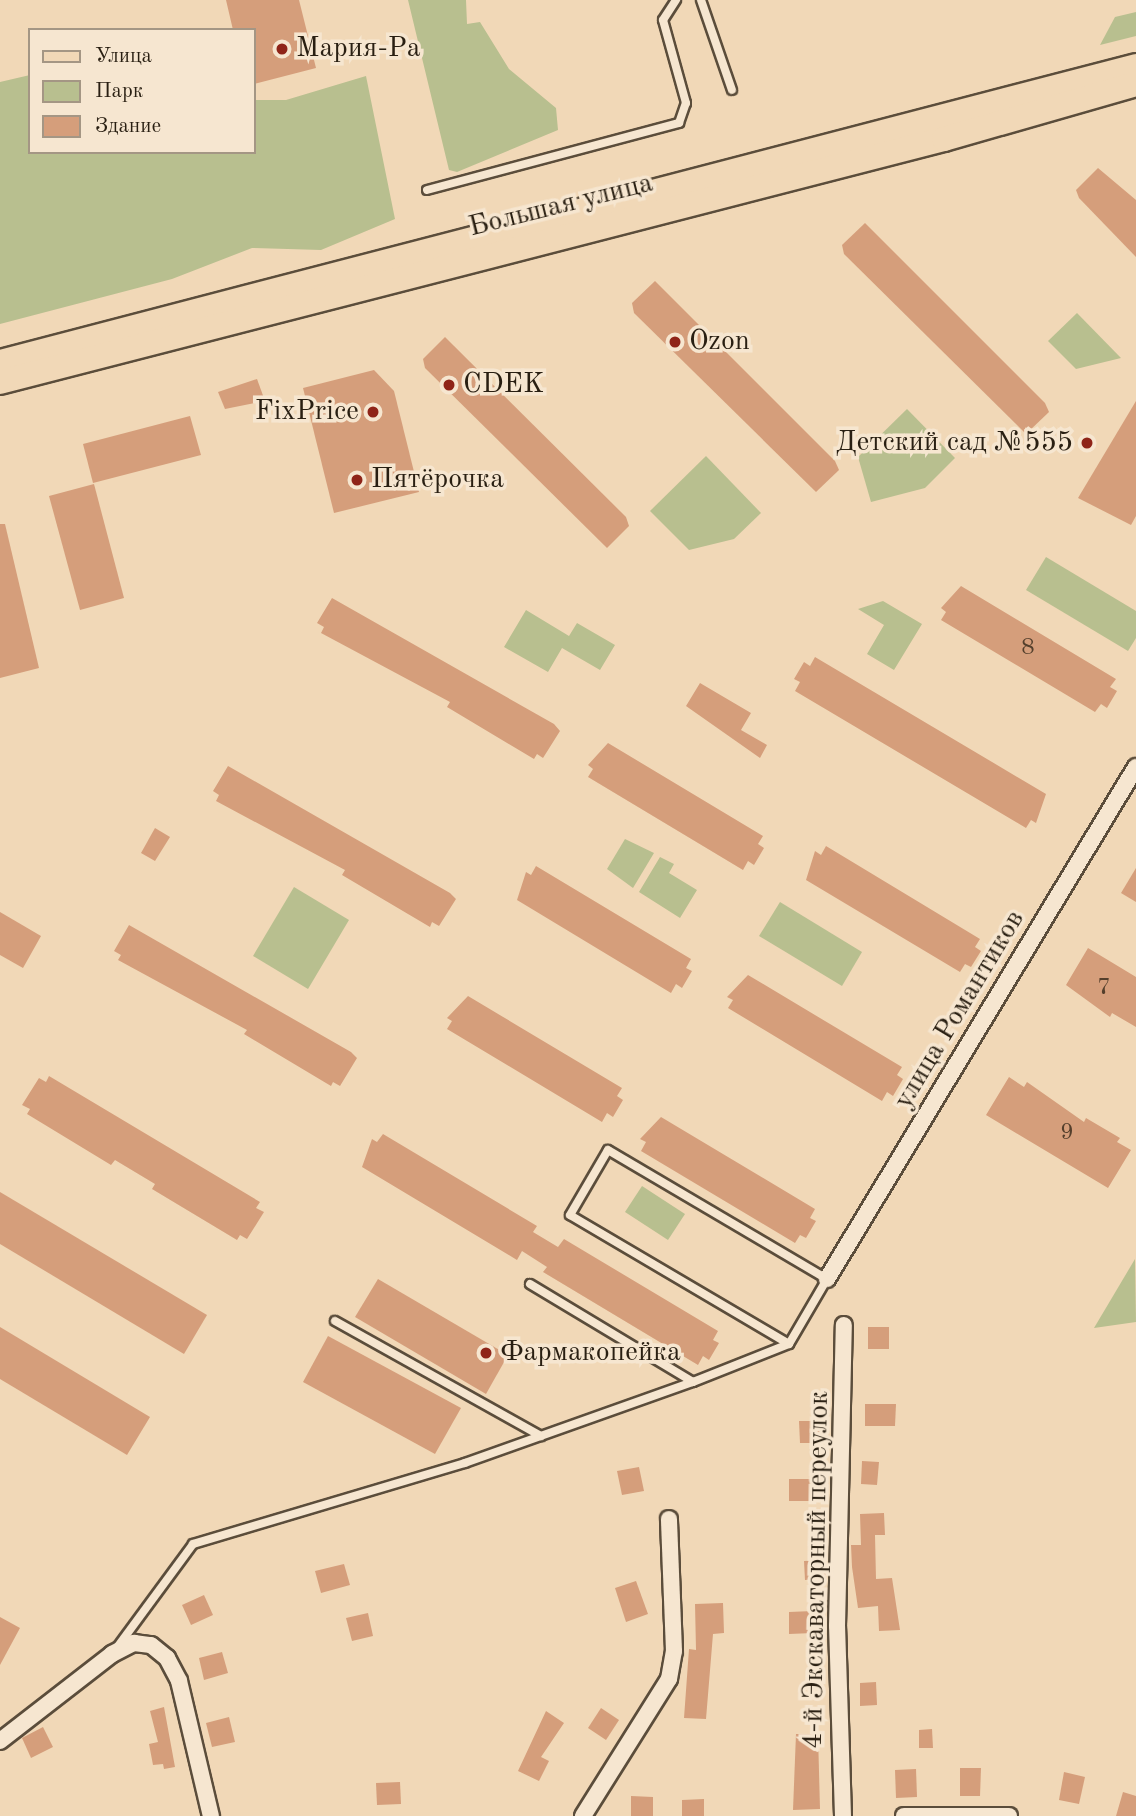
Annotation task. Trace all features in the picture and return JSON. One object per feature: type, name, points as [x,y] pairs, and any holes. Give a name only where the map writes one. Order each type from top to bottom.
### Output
[{"type":"main road","name":"Большая улица","points":[[0,362],[444,257],[1136,66]]},
{"type":"main road","name":"Большая улица","points":[[0,382],[383,284],[444,257],[561,237],[1136,84]]},
{"type":"street","name":"улица Романтиков","points":[[827,1279],[1136,767]]},
{"type":"street","name":"4-й Экскаваторный переулок","points":[[843,1816],[838,1626],[844,1325]]},
{"type":"street","points":[[583,1816],[669,1679],[674,1651],[669,1519]]},
{"type":"street","points":[[0,1741],[112,1654],[134,1643],[151,1645],[167,1658],[179,1681],[211,1816]]},
{"type":"street","points":[[904,1816],[985,1812],[1009,1816]]},
{"type":"lane","points":[[427,190],[679,123],[686,103],[663,20],[676,0]]},
{"type":"lane","points":[[701,0],[732,90]]},
{"type":"lane","points":[[112,1654],[193,1544],[541,1436],[693,1382],[789,1344],[827,1279],[608,1150],[570,1215],[789,1344]]},
{"type":"lane","points":[[530,1284],[693,1382]]},
{"type":"lane","points":[[335,1321],[541,1436]]},
{"type":"green space","points":[[408,0],[466,0],[467,24],[480,22],[509,69],[556,108],[558,130],[457,172],[449,170]]},
{"type":"green space","points":[[1136,12],[1136,36],[1100,45],[1115,17]]},
{"type":"green space","points":[[28,75],[28,154],[256,154],[256,100],[286,100],[366,76],[395,219],[321,250],[252,248],[172,279],[0,324],[0,82]]},
{"type":"green space","points":[[1077,313],[1121,358],[1076,369],[1048,341]]},
{"type":"green space","points":[[907,409],[955,458],[925,488],[871,502],[858,457]]},
{"type":"green space","points":[[706,456],[761,513],[734,539],[689,550],[650,511]]},
{"type":"green space","points":[[1046,557],[1136,611],[1136,638],[1128,651],[1026,590]]},
{"type":"green space","points":[[883,601],[922,624],[894,670],[867,654],[884,625],[858,609]]},
{"type":"green space","points":[[526,610],[569,636],[577,623],[615,645],[600,670],[562,648],[548,672],[504,647]]},
{"type":"green space","points":[[625,839],[654,853],[633,888],[607,869]]},
{"type":"green space","points":[[660,857],[674,864],[669,873],[697,890],[680,918],[639,892]]},
{"type":"green space","points":[[294,887],[349,920],[308,989],[253,956]]},
{"type":"green space","points":[[780,902],[862,952],[842,986],[759,936]]},
{"type":"green space","points":[[642,1186],[685,1214],[668,1240],[625,1212]]},
{"type":"green space","points":[[1135,1259],[1136,1322],[1094,1328]]},
{"type":"building","name":"Мария-Ра","points":[[226,0],[299,0],[316,68],[256,83],[256,28],[233,28]]},
{"type":"building","points":[[1098,168],[1136,200],[1136,257],[1079,198],[1076,190]]},
{"type":"building","points":[[865,223],[1045,403],[1049,412],[1026,434],[844,254],[842,245]]},
{"type":"building","points":[[655,281],[835,461],[839,470],[816,492],[634,313],[632,303]]},
{"type":"building","points":[[445,337],[626,517],[629,526],[607,548],[425,368],[423,359]]},
{"type":"building","points":[[374,370],[394,391],[419,492],[334,513],[303,388]]},
{"type":"building","points":[[257,379],[265,401],[225,409],[218,392]]},
{"type":"building","points":[[1136,401],[1136,516],[1131,525],[1078,498]]},
{"type":"building","points":[[190,416],[201,455],[93,483],[83,444]]},
{"type":"building","points":[[94,484],[124,598],[80,610],[49,496]]},
{"type":"building","points":[[0,524],[5,524],[39,668],[0,678]]},
{"type":"building","points":[[961,586],[1116,679],[1110,687],[1117,691],[1107,708],[1101,704],[1095,712],[941,620],[946,612],[941,608]]},
{"type":"building","points":[[332,598],[554,724],[560,731],[543,758],[537,754],[534,759],[447,707],[450,702],[321,633],[324,627],[317,623]]},
{"type":"building","points":[[815,657],[1046,794],[1036,823],[1031,820],[1026,828],[795,691],[800,682],[794,679],[804,662],[810,666]]},
{"type":"building","points":[[700,683],[751,713],[741,730],[767,745],[760,758],[686,706]]},
{"type":"building","points":[[608,743],[763,836],[758,844],[764,848],[754,865],[748,861],[743,870],[588,777],[593,769],[588,765]]},
{"type":"building","points":[[228,766],[450,893],[456,899],[439,926],[432,922],[430,927],[342,875],[345,870],[216,801],[219,795],[213,791]]},
{"type":"building","points":[[155,828],[170,837],[155,861],[141,853]]},
{"type":"building","points":[[826,846],[980,939],[975,947],[981,951],[971,967],[965,964],[960,972],[806,880],[815,851],[821,855]]},
{"type":"building","points":[[536,866],[691,959],[686,968],[692,971],[682,988],[676,984],[671,993],[517,900],[526,872],[531,875]]},
{"type":"building","points":[[1136,868],[1136,902],[1121,893]]},
{"type":"building","points":[[0,912],[41,936],[23,968],[0,955]]},
{"type":"building","points":[[129,925],[351,1052],[357,1058],[340,1086],[333,1082],[331,1086],[244,1034],[247,1030],[118,960],[121,955],[114,951]]},
{"type":"building","points":[[1088,948],[1136,977],[1136,1027],[1112,1013],[1110,1017],[1066,985]]},
{"type":"building","points":[[748,975],[902,1067],[897,1075],[903,1079],[893,1096],[887,1092],[882,1101],[728,1008],[733,1000],[727,997]]},
{"type":"building","points":[[468,996],[622,1088],[617,1096],[623,1100],[613,1117],[607,1113],[602,1122],[447,1029],[452,1021],[447,1018]]},
{"type":"building","points":[[49,1076],[260,1202],[256,1208],[264,1212],[247,1239],[240,1235],[237,1240],[152,1189],[155,1184],[115,1160],[111,1165],[27,1114],[30,1109],[22,1105],[39,1078],[46,1082]]},
{"type":"building","points":[[1009,1077],[1024,1087],[1027,1082],[1084,1122],[1086,1118],[1120,1138],[1117,1142],[1131,1150],[1108,1188],[986,1115]]},
{"type":"building","points":[[661,1117],[815,1209],[810,1218],[816,1221],[806,1238],[800,1235],[795,1243],[641,1151],[646,1142],[640,1139]]},
{"type":"building","points":[[383,1134],[537,1226],[533,1232],[558,1247],[564,1239],[718,1331],[713,1340],[719,1343],[709,1360],[703,1356],[698,1365],[543,1272],[547,1267],[522,1251],[517,1260],[362,1167],[372,1139],[377,1142]]},
{"type":"building","points":[[0,1192],[207,1315],[184,1354],[0,1244]]},
{"type":"building","points":[[378,1279],[508,1355],[486,1394],[355,1317]]},
{"type":"building","points":[[0,1327],[150,1417],[127,1455],[0,1379]]},
{"type":"building","points":[[868,1327],[889,1327],[889,1349],[868,1349]]},
{"type":"building","points":[[328,1336],[461,1408],[435,1454],[303,1382]]},
{"type":"building","points":[[865,1404],[896,1404],[895,1426],[865,1426]]},
{"type":"building","points":[[799,1421],[823,1421],[824,1443],[800,1443]]},
{"type":"building","points":[[862,1461],[879,1462],[877,1485],[861,1484]]},
{"type":"building","points":[[639,1467],[644,1491],[622,1495],[617,1471]]},
{"type":"building","points":[[789,1479],[813,1479],[813,1501],[789,1501]]},
{"type":"building","points":[[884,1513],[885,1535],[875,1535],[876,1579],[892,1578],[900,1630],[879,1631],[878,1606],[858,1608],[851,1545],[861,1545],[860,1514]]},
{"type":"building","points":[[824,1560],[826,1579],[805,1580],[804,1561]]},
{"type":"building","points":[[344,1564],[350,1585],[321,1593],[315,1571]]},
{"type":"building","points":[[636,1581],[648,1614],[626,1622],[615,1588]]},
{"type":"building","points":[[204,1595],[213,1615],[191,1625],[182,1605]]},
{"type":"building","points":[[723,1603],[724,1633],[713,1634],[706,1719],[684,1718],[689,1649],[696,1650],[695,1604]]},
{"type":"building","points":[[813,1611],[813,1633],[789,1634],[789,1612]]},
{"type":"building","points":[[368,1613],[373,1636],[352,1641],[346,1618]]},
{"type":"building","points":[[0,1617],[20,1628],[0,1665]]},
{"type":"building","points":[[222,1652],[228,1673],[204,1680],[199,1658]]},
{"type":"building","points":[[876,1682],[877,1705],[860,1706],[860,1683]]},
{"type":"building","points":[[164,1707],[175,1767],[164,1769],[163,1764],[153,1765],[149,1744],[158,1742],[150,1711]]},
{"type":"building","points":[[601,1708],[619,1720],[606,1740],[588,1728]]},
{"type":"building","points":[[546,1711],[564,1723],[541,1757],[549,1761],[539,1781],[518,1771]]},
{"type":"building","points":[[229,1717],[235,1742],[212,1747],[206,1723]]},
{"type":"building","points":[[43,1727],[53,1747],[31,1758],[22,1738]]},
{"type":"building","points":[[932,1729],[933,1748],[919,1748],[919,1730]]},
{"type":"building","points":[[796,1734],[818,1734],[820,1809],[793,1810]]},
{"type":"building","points":[[960,1768],[981,1768],[980,1796],[960,1796]]},
{"type":"building","points":[[916,1769],[917,1797],[896,1798],[895,1770]]},
{"type":"building","points":[[1064,1772],[1085,1777],[1079,1804],[1059,1800]]},
{"type":"building","points":[[400,1782],[401,1804],[377,1805],[376,1783]]},
{"type":"building","points":[[1123,1792],[1136,1796],[1136,1816],[1116,1816]]},
{"type":"building","points":[[631,1796],[653,1797],[653,1816],[631,1816]]},
{"type":"building","points":[[704,1799],[704,1816],[682,1816],[682,1800]]},
{"type":"place","name":"Мария-Ра","points":[[282,49]]},
{"type":"place","name":"Ozon","points":[[675,342]]},
{"type":"place","name":"CDEK","points":[[449,385]]},
{"type":"place","name":"FixPrice","points":[[373,412]]},
{"type":"place","name":"Детский сад №555","points":[[1087,443]]},
{"type":"place","name":"Пятёрочка","points":[[357,480]]},
{"type":"place","name":"Фармакопейка","points":[[486,1353]]}]
